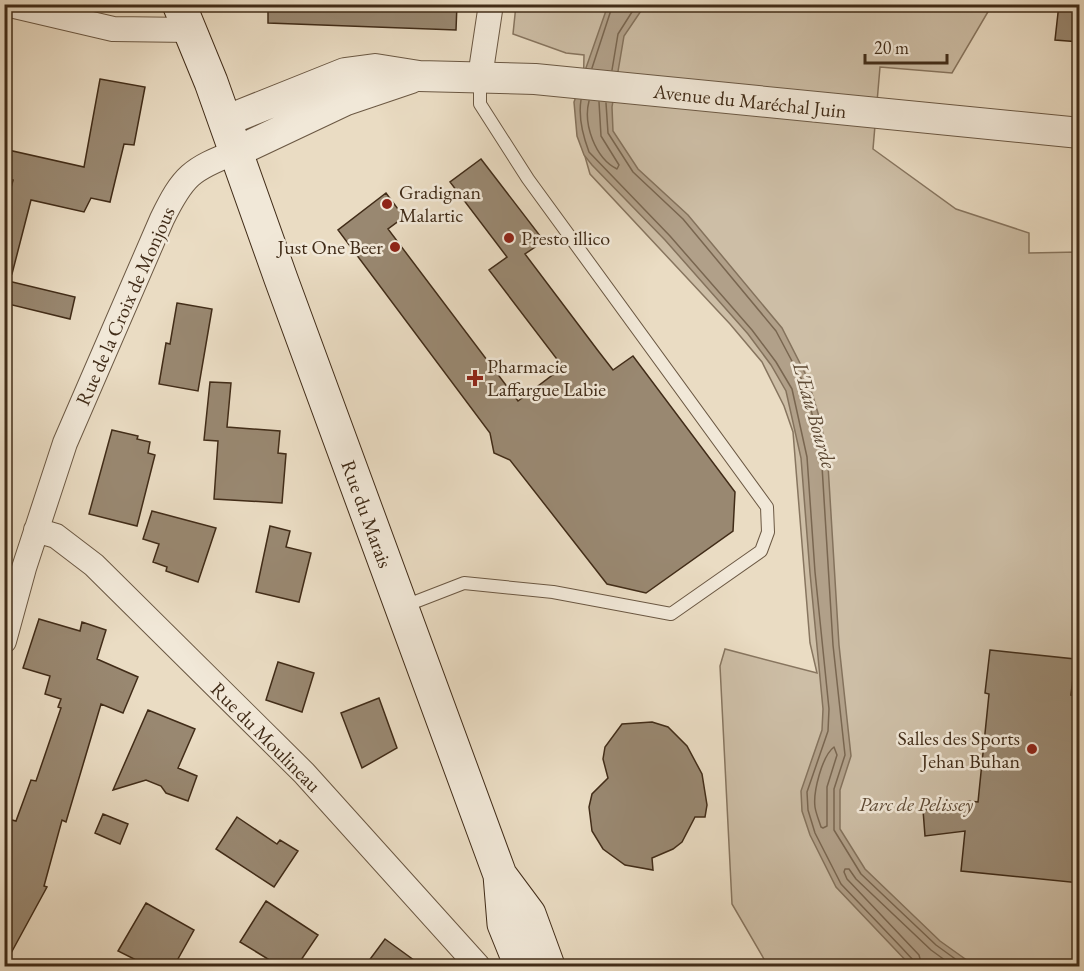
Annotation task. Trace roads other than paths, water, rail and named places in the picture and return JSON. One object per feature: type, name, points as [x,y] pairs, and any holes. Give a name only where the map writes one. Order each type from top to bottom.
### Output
[{"type":"main road","points":[[185,17],[236,152]]},
{"type":"main road","name":"Rue du Marais","points":[[236,152],[500,875],[504,924],[521,966]]},
{"type":"main road","name":"Rue du Marais","points":[[500,875],[529,914],[548,966]]},
{"type":"street","points":[[6,4],[112,29],[185,17]]},
{"type":"street","points":[[480,77],[491,4]]},
{"type":"street","name":"Avenue du Maréchal Juin","points":[[225,121],[345,73],[375,69],[419,76],[559,81],[1080,133]]},
{"type":"street","name":"Avenue du Maréchal Juin","points":[[236,152],[346,100],[419,76]]},
{"type":"street","name":"Rue de la Croix de Monjous","points":[[4,640],[36,530],[74,423],[139,268],[174,195],[184,180],[207,163],[236,152]]},
{"type":"street","name":"Rue du Moulineau","points":[[36,530],[56,536],[102,573],[304,773],[478,966]]},
{"type":"lane","points":[[401,608],[464,583],[553,592],[671,614],[761,551],[768,532],[766,507],[528,179],[494,127],[480,104],[480,77]]},
{"type":"water","name":"L'Eau Bourde","points":[[608,5],[645,5],[624,36],[612,107],[613,131],[638,169],[688,215],[782,328],[807,377],[821,423],[828,465],[839,645],[851,756],[840,790],[840,829],[865,869],[940,941],[975,966],[911,966],[836,887],[810,835],[802,811],[801,791],[822,730],[823,709],[801,458],[786,391],[771,365],[748,334],[665,240],[584,155],[577,136],[574,102]]},
{"type":"place","name":"Gradignan Malartic","points":[[387,204]]},
{"type":"place","name":"Presto illico","points":[[509,238]]},
{"type":"place","name":"Just One Beer","points":[[395,247]]},
{"type":"place","name":"Pharmacie Laffargue Labie","points":[[475,378]]},
{"type":"place","name":"Salles des Sports Jehan Buhan","points":[[1032,749]]},
{"type":"park label","name":"Parc de Pelissey","points":[[916,804]]}]
